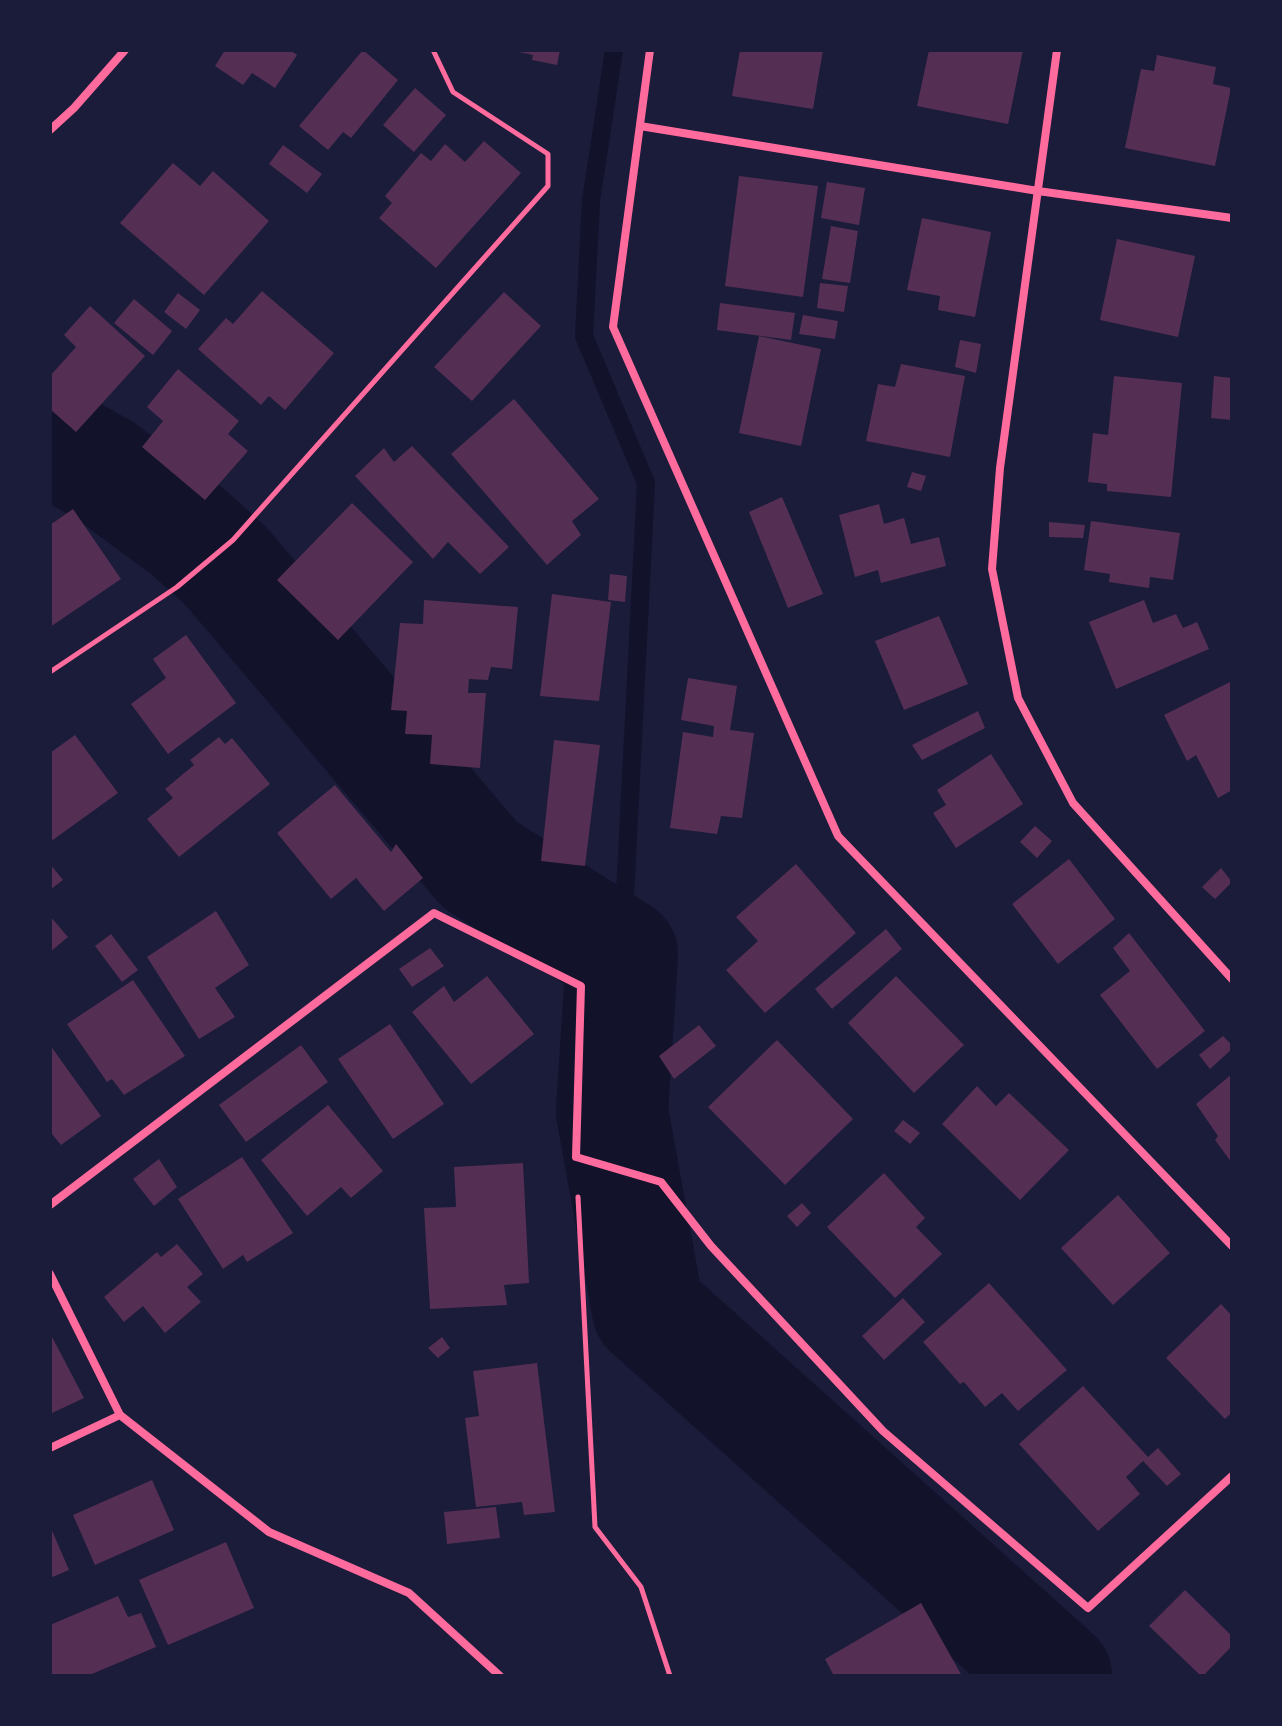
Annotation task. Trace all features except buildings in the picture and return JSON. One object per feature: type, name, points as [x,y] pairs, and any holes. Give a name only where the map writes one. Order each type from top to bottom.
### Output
[{"type":"street","points":[[50,130],[74,108],[125,50]]},
{"type":"street","points":[[650,50],[613,327],[838,836],[1232,1246]]},
{"type":"street","points":[[1057,50],[1000,468],[992,569],[1018,698],[1073,803],[1232,979]]},
{"type":"street","points":[[640,126],[1038,191],[1232,218]]},
{"type":"street","points":[[50,1205],[434,913],[581,986],[576,1157],[661,1182],[711,1246],[883,1431],[1088,1608],[1232,1476]]},
{"type":"street","points":[[50,1274],[120,1415],[269,1532],[409,1593],[500,1676]]},
{"type":"street","points":[[50,1448],[120,1415]]},
{"type":"path","points":[[50,672],[177,587],[233,540],[548,186],[548,154],[453,92],[433,50]]},
{"type":"path","points":[[576,1157],[595,1527],[641,1587],[670,1676]]},
{"type":"waterway","points":[[614,50],[591,201],[584,336],[646,483],[622,954]]},
{"type":"waterway","points":[[50,440],[104,470],[187,531],[225,565],[480,865],[622,954],[612,1112],[648,1310],[1056,1676]]}]
